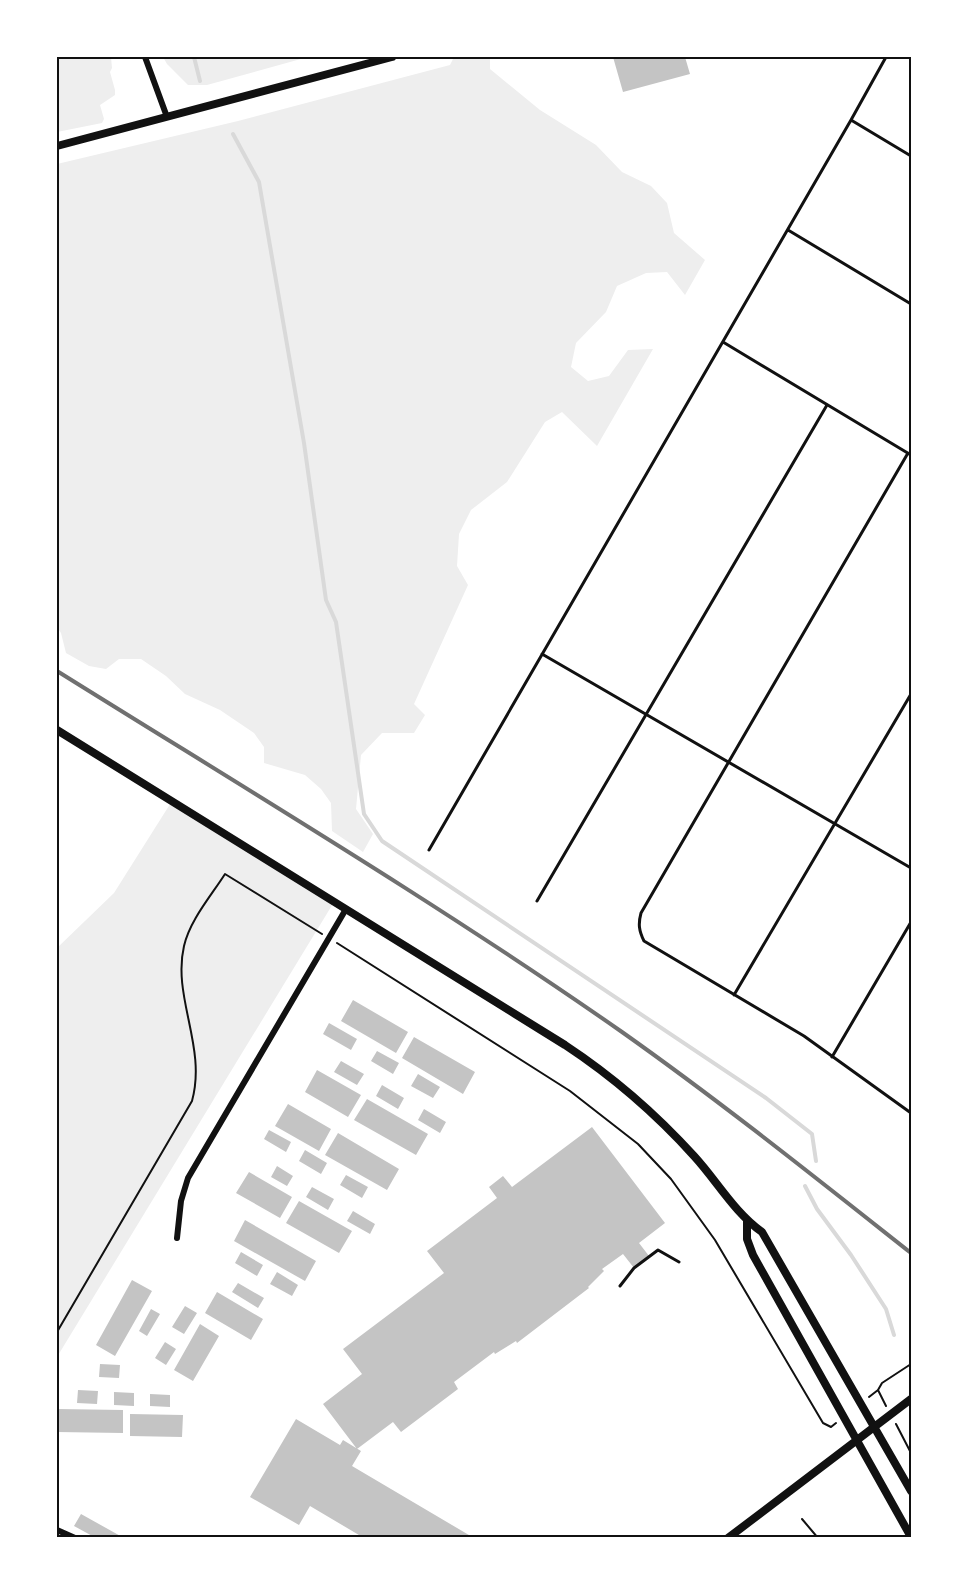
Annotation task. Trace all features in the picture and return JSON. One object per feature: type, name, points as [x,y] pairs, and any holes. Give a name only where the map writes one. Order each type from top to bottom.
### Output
[{"type":"main road","points":[[57,730],[584,1058],[642,1104],[695,1156],[747,1221],[762,1232],[767,1239],[911,1491]]},
{"type":"main road","points":[[747,1221],[747,1239],[753,1255],[911,1537]]},
{"type":"main road","points":[[728,1538],[911,1400]]},
{"type":"street","points":[[145,57],[167,117]]},
{"type":"street","points":[[57,147],[392,57]]},
{"type":"street","points":[[177,1238],[181,1200],[188,1179],[345,909]]},
{"type":"street","points":[[57,1530],[75,1538]]},
{"type":"lane","points":[[429,850],[886,57]]},
{"type":"lane","points":[[850,122],[911,156]]},
{"type":"lane","points":[[788,230],[911,304]]},
{"type":"lane","points":[[723,342],[909,454],[641,913],[640,932],[644,941],[804,1036],[911,1113]]},
{"type":"lane","points":[[537,901],[827,405]]},
{"type":"lane","points":[[542,654],[911,868]]},
{"type":"lane","points":[[734,994],[911,694]]},
{"type":"lane","points":[[832,1057],[911,922]]},
{"type":"lane","points":[[621,1286],[634,1268],[658,1250],[679,1262]]},
{"type":"path","points":[[57,1332],[192,1101],[197,1074],[181,970],[184,946],[197,918],[225,874],[321,934]]},
{"type":"path","points":[[338,944],[580,1098],[638,1144],[671,1179],[701,1219],[758,1310],[823,1423],[831,1427]]},
{"type":"path","points":[[878,1390],[882,1383],[911,1364]]},
{"type":"path","points":[[901,1434],[911,1454]]},
{"type":"path","points":[[802,1519],[818,1538]]},
{"type":"shaded area","points":[[57,57],[111,57],[110,72],[115,95],[100,105],[104,119],[102,123],[57,132]]},
{"type":"shaded area","points":[[163,57],[308,57],[207,85],[188,85]]},
{"type":"shaded area","points":[[454,57],[490,57],[490,69],[540,110],[596,145],[622,172],[651,186],[667,203],[674,233],[705,260],[685,295],[667,272],[646,273],[617,286],[606,312],[576,343],[571,367],[588,381],[609,376],[628,350],[653,349],[597,446],[562,412],[545,422],[507,482],[471,510],[459,534],[457,566],[468,585],[414,704],[425,715],[414,733],[382,733],[361,755],[356,809],[373,834],[363,852],[332,831],[331,803],[321,789],[305,775],[264,763],[264,747],[254,733],[220,710],[185,694],[166,676],[141,659],[119,659],[106,669],[89,666],[66,653],[61,633],[57,627],[57,164],[238,121],[450,65]]},
{"type":"shaded area","points":[[172,801],[334,902],[57,1357],[57,948],[114,893]]},
{"type":"building","points":[[613,57],[685,57],[690,74],[623,92]]},
{"type":"building","points":[[353,1000],[408,1032],[396,1053],[341,1021]]},
{"type":"building","points":[[329,1023],[357,1039],[351,1050],[323,1034]]},
{"type":"building","points":[[414,1037],[475,1072],[463,1094],[402,1058]]},
{"type":"building","points":[[377,1051],[399,1063],[393,1074],[371,1061]]},
{"type":"building","points":[[341,1061],[364,1074],[357,1085],[334,1072]]},
{"type":"building","points":[[317,1070],[361,1095],[348,1117],[305,1092]]},
{"type":"building","points":[[418,1074],[440,1087],[433,1098],[411,1086]]},
{"type":"building","points":[[382,1085],[404,1098],[398,1109],[376,1096]]},
{"type":"building","points":[[367,1099],[428,1134],[416,1155],[354,1120]]},
{"type":"building","points":[[288,1104],[331,1129],[319,1151],[275,1126]]},
{"type":"building","points":[[424,1109],[446,1122],[440,1133],[418,1120]]},
{"type":"building","points":[[592,1127],[665,1223],[639,1243],[649,1256],[634,1268],[623,1254],[602,1269],[604,1271],[589,1288],[517,1343],[516,1341],[495,1354],[494,1352],[454,1382],[458,1389],[401,1432],[393,1422],[357,1449],[323,1404],[362,1374],[343,1349],[444,1273],[427,1251],[497,1198],[489,1187],[503,1176],[512,1187]]},
{"type":"building","points":[[269,1130],[291,1142],[286,1152],[264,1139]]},
{"type":"building","points":[[338,1133],[399,1169],[387,1190],[325,1155]]},
{"type":"building","points":[[305,1150],[327,1163],[321,1174],[299,1161]]},
{"type":"building","points":[[277,1166],[293,1176],[287,1186],[271,1177]]},
{"type":"building","points":[[249,1172],[292,1197],[280,1218],[236,1193]]},
{"type":"building","points":[[346,1175],[368,1187],[362,1198],[340,1185]]},
{"type":"building","points":[[312,1187],[334,1199],[328,1210],[306,1197]]},
{"type":"building","points":[[299,1201],[352,1231],[339,1253],[286,1223]]},
{"type":"building","points":[[353,1211],[375,1224],[370,1234],[347,1221]]},
{"type":"building","points":[[245,1220],[316,1261],[305,1281],[234,1241]]},
{"type":"building","points":[[241,1252],[263,1265],[257,1276],[235,1263]]},
{"type":"building","points":[[277,1272],[298,1285],[292,1296],[270,1284]]},
{"type":"building","points":[[132,1280],[152,1291],[115,1356],[96,1345]]},
{"type":"building","points":[[238,1283],[264,1298],[258,1308],[232,1292]]},
{"type":"building","points":[[217,1292],[263,1319],[251,1340],[205,1313]]},
{"type":"building","points":[[185,1306],[197,1313],[184,1334],[172,1327]]},
{"type":"building","points":[[151,1309],[160,1314],[147,1336],[139,1331]]},
{"type":"building","points":[[200,1324],[219,1336],[193,1381],[174,1370]]},
{"type":"building","points":[[165,1342],[176,1349],[166,1365],[155,1358]]},
{"type":"building","points":[[100,1364],[120,1365],[119,1378],[99,1377]]},
{"type":"building","points":[[78,1390],[98,1391],[97,1404],[77,1403]]},
{"type":"building","points":[[114,1392],[134,1393],[134,1406],[114,1405]]},
{"type":"building","points":[[150,1394],[170,1395],[170,1407],[150,1406]]},
{"type":"building","points":[[57,1409],[123,1410],[123,1433],[57,1432]]},
{"type":"building","points":[[130,1414],[183,1415],[182,1437],[130,1436]]},
{"type":"building","points":[[296,1419],[340,1445],[343,1440],[361,1451],[352,1466],[474,1538],[364,1538],[310,1506],[299,1525],[250,1497]]},
{"type":"building","points":[[81,1514],[124,1538],[96,1538],[74,1526]]},
{"type":"waterway","points":[[194,57],[200,81]]},
{"type":"waterway","points":[[233,134],[259,182],[304,443],[326,600],[336,622],[364,814],[382,841],[766,1098],[812,1134],[816,1161]]},
{"type":"waterway","points":[[805,1186],[817,1209],[851,1255],[886,1309],[894,1335]]},
{"type":"railway","points":[[57,671],[483,938],[622,1032],[768,1141],[911,1253]]}]
